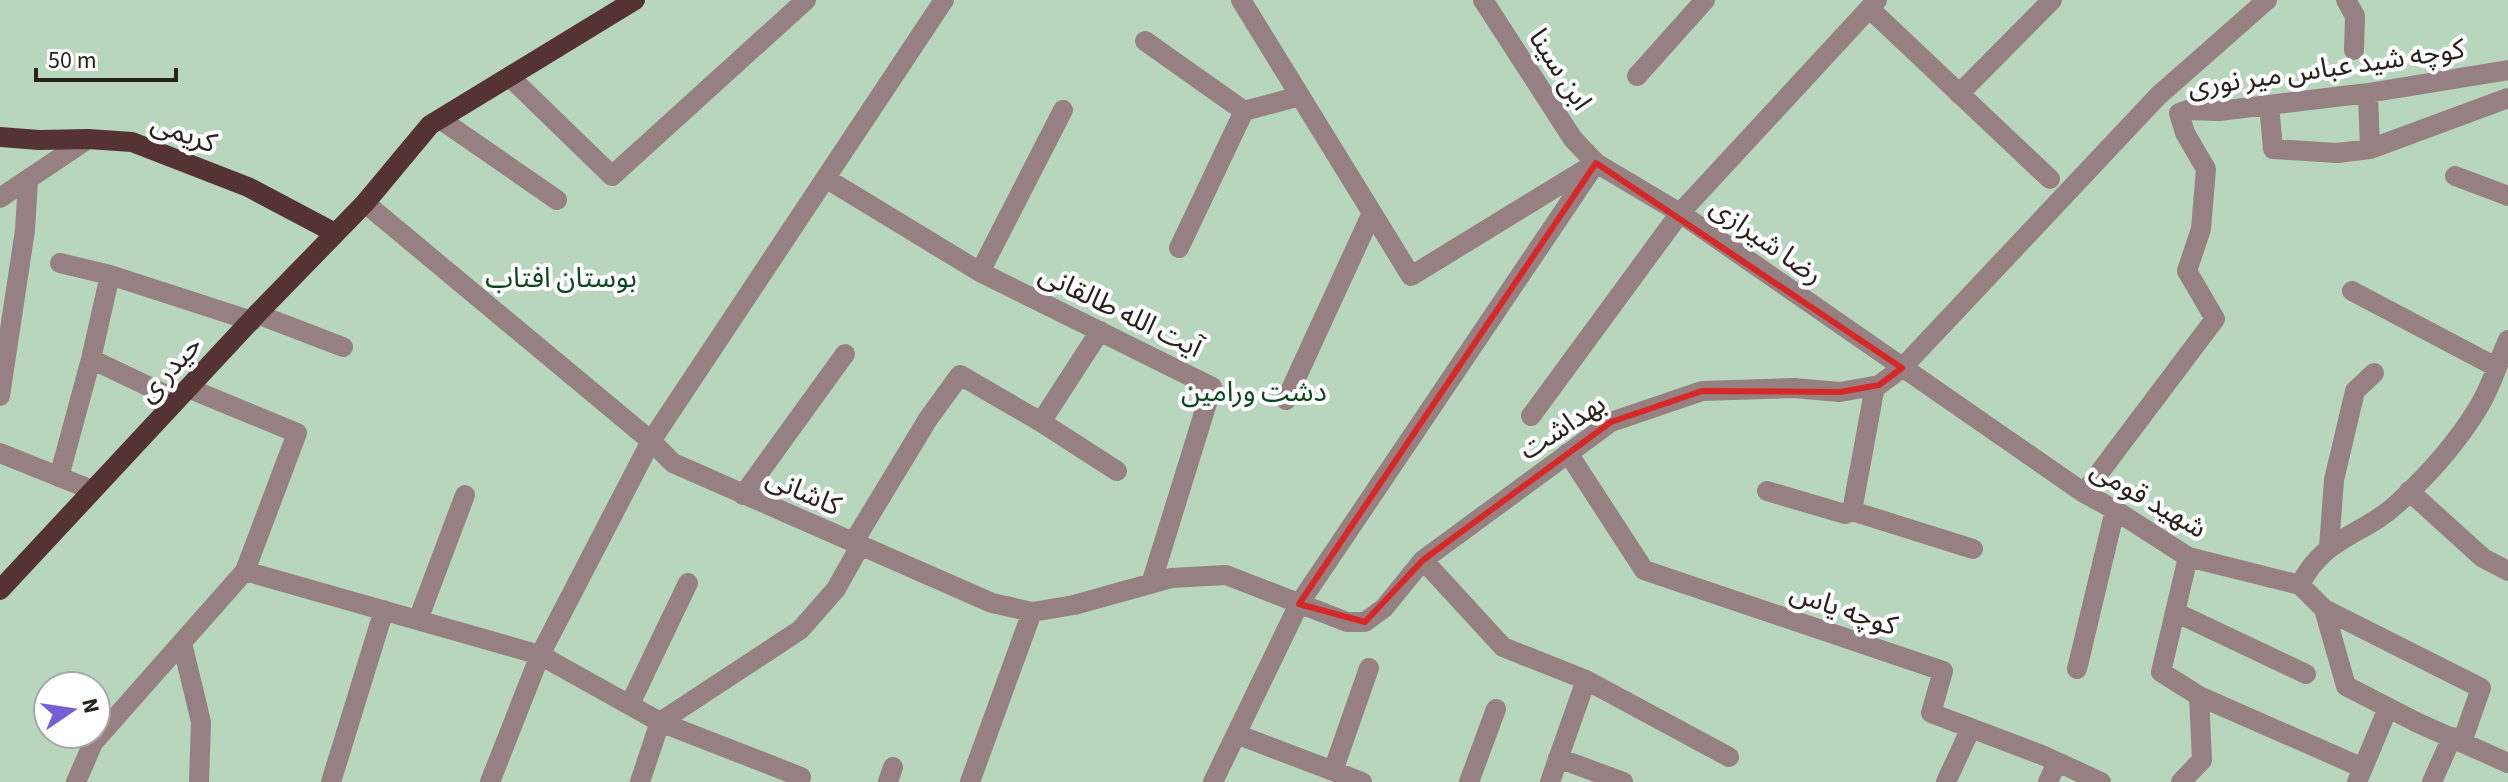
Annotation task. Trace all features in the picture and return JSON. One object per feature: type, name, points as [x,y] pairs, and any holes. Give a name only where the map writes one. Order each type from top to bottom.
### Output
[{"type":"main road","name":"حیدر ی","points":[[0,590],[365,203],[430,125],[635,0]]},
{"type":"main road","name":"کریمی","points":[[0,137],[132,142],[248,187],[335,233]]},
{"type":"street","points":[[510,77],[612,176],[806,0]]},
{"type":"street","points":[[490,782],[540,655],[651,441],[944,0]]},
{"type":"street","points":[[1241,0],[1411,276],[1596,163]]},
{"type":"street","name":"ابن سینا","points":[[1483,0],[1573,139],[1596,163]]},
{"type":"street","points":[[1637,76],[1705,0]]},
{"type":"street","points":[[1959,94],[2052,0]]},
{"type":"street","name":"بهداشت","points":[[1299,604],[1347,622],[1365,622],[1384,608],[1423,560],[1611,422],[1702,391],[1794,388],[1840,392],[1879,385],[1902,368],[2158,96],[2267,0]]},
{"type":"street","points":[[2346,0],[2355,16],[2354,50]]},
{"type":"street","points":[[1531,416],[1680,213],[1874,4],[1959,94],[2050,179]]},
{"type":"street","points":[[1145,41],[1244,111]]},
{"type":"street","name":"کوچه شید عباس میر نوری","points":[[2084,493],[2215,319],[2187,271],[2201,229],[2206,169],[2185,133],[2179,113],[2368,93],[2508,70]]},
{"type":"street","points":[[2368,93],[2370,149]]},
{"type":"street","points":[[1179,248],[1244,111],[1300,96]]},
{"type":"street","points":[[2158,96],[2179,113]]},
{"type":"street","points":[[2269,105],[2273,149],[2337,153],[2370,149],[2508,98]]},
{"type":"street","points":[[980,272],[1063,110]]},
{"type":"street","points":[[440,119],[557,200]]},
{"type":"street","points":[[0,198],[88,139]]},
{"type":"street","points":[[1213,782],[1299,604],[1596,163]]},
{"type":"street","name":"رضا شیرازی","points":[[1596,163],[1680,213],[1902,368]]},
{"type":"street","points":[[2455,176],[2508,196]]},
{"type":"street","name":"آیت الله طالقانی","points":[[827,179],[980,272],[1212,387],[1151,584]]},
{"type":"street","points":[[0,396],[25,230],[28,181]]},
{"type":"street","name":"کاشانی","points":[[365,203],[651,441],[673,463],[992,603],[1032,612],[1074,605],[1171,578],[1226,575],[1299,604]]},
{"type":"street","points":[[1286,400],[1372,213]]},
{"type":"street","points":[[60,263],[110,275],[343,347]]},
{"type":"street","points":[[59,477],[110,275]]},
{"type":"street","points":[[2352,291],[2496,367]]},
{"type":"street","points":[[1041,422],[1100,331]]},
{"type":"street","points":[[2432,782],[2457,740],[2481,688],[2324,609],[2300,585],[2310,565],[2329,547],[2395,505],[2436,464],[2479,407],[2508,340]]},
{"type":"street","points":[[743,495],[845,354]]},
{"type":"street","points":[[76,782],[93,743],[245,571],[297,433],[91,359]]},
{"type":"street","name":"شهید قومی","points":[[1902,368],[2084,493],[2188,557],[2300,585]]},
{"type":"street","points":[[2329,547],[2334,480],[2355,391],[2374,373]]},
{"type":"street","points":[[640,782],[660,722],[800,630],[836,589],[856,544],[928,419],[960,375],[1117,471]]},
{"type":"street","points":[[1852,511],[1875,386]]},
{"type":"street","points":[[0,453],[92,490]]},
{"type":"street","name":"کوچه یاس","points":[[1568,453],[1644,570],[1943,671],[1931,713],[2101,782]]},
{"type":"street","points":[[1767,491],[1845,514],[1852,511],[1973,549]]},
{"type":"street","points":[[2409,491],[2483,558],[2508,571]]},
{"type":"street","points":[[418,620],[465,495]]},
{"type":"street","points":[[2077,669],[2115,510]]},
{"type":"street","points":[[2188,557],[2161,672],[2199,696],[2360,775],[2388,708]]},
{"type":"street","points":[[1423,560],[1503,647],[1586,680],[1729,757]]},
{"type":"street","points":[[245,571],[540,655],[660,722],[766,773],[801,777]]},
{"type":"street","points":[[630,704],[688,583]]},
{"type":"street","points":[[2324,609],[2346,686],[2508,763]]},
{"type":"street","points":[[331,782],[384,610]]},
{"type":"street","points":[[970,782],[1032,612]]},
{"type":"street","points":[[2175,612],[2306,674]]},
{"type":"street","points":[[182,643],[201,722],[199,782]]},
{"type":"street","points":[[1333,771],[1369,668]]},
{"type":"street","points":[[1550,782],[1586,680]]},
{"type":"street","points":[[2181,782],[2202,760],[2199,696]]},
{"type":"street","points":[[1469,782],[1496,709]]},
{"type":"street","points":[[1946,782],[1971,728]]},
{"type":"street","points":[[1236,734],[1362,782]]},
{"type":"street","points":[[1558,758],[1623,782]]},
{"type":"street","points":[[2048,782],[2057,762]]},
{"type":"highlighted area","points":[[1596,163],[1902,368],[1879,385],[1840,392],[1702,391],[1611,422],[1423,560],[1365,622],[1299,604]]},
{"type":"green space","name":"دشت ورامین","points":[[0,0],[2508,0],[2508,782],[0,782]]},
{"type":"park label","name":"بوستان افتاب","points":[[561,277]]}]
